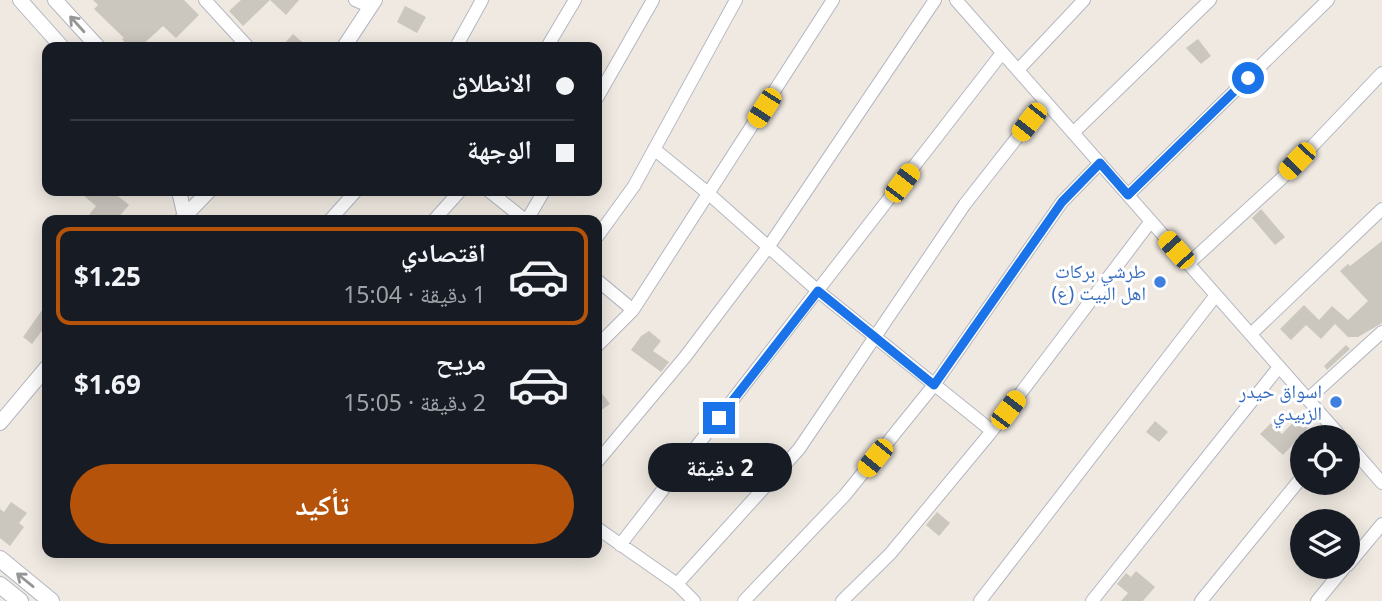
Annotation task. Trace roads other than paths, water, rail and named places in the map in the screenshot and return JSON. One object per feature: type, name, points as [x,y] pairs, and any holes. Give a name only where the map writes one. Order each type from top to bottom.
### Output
[{"type":"main road","points":[[0,559],[51,601]]},
{"type":"main road","points":[[0,585],[20,601]]},
{"type":"street","points":[[20,0],[58,42]]},
{"type":"street","points":[[55,0],[93,42]]},
{"type":"street","points":[[205,0],[243,42]]},
{"type":"street","points":[[347,42],[373,4],[355,0]]},
{"type":"street","points":[[459,42],[482,0]]},
{"type":"street","points":[[550,42],[575,0]]},
{"type":"street","points":[[602,89],[653,0]]},
{"type":"street","points":[[602,230],[634,186],[736,0]]},
{"type":"street","points":[[602,341],[633,310],[834,0]]},
{"type":"street","points":[[602,456],[685,357],[769,246],[935,0]]},
{"type":"street","points":[[956,0],[1329,425]]},
{"type":"street","points":[[1018,70],[1084,0]]},
{"type":"street","points":[[1073,133],[1210,0]]},
{"type":"street","points":[[1128,195],[1328,0]]},
{"type":"street","points":[[620,545],[1002,53]]},
{"type":"street","points":[[1188,264],[1281,179],[1382,74]]},
{"type":"street","points":[[602,532],[683,594],[799,449],[965,204],[1045,102]]},
{"type":"street","points":[[654,149],[818,291],[992,431]]},
{"type":"street","points":[[744,601],[845,495],[934,385],[1062,202],[1100,163]]},
{"type":"street","points":[[180,196],[184,215]]},
{"type":"street","points":[[188,215],[205,196]]},
{"type":"street","points":[[334,215],[352,196]]},
{"type":"street","points":[[438,215],[456,196]]},
{"type":"street","points":[[495,196],[520,215]]},
{"type":"street","points":[[529,215],[541,196]]},
{"type":"street","points":[[1251,334],[1382,209]]},
{"type":"street","points":[[842,601],[890,554],[992,431],[1151,221]]},
{"type":"street","points":[[602,284],[633,310]]},
{"type":"street","points":[[980,601],[1216,295]]},
{"type":"street","points":[[1308,399],[1382,332]]},
{"type":"street","points":[[1092,601],[1279,367]]},
{"type":"street","points":[[0,423],[42,373]]},
{"type":"street","points":[[1360,454],[1377,467],[1382,483]]},
{"type":"street","points":[[1201,601],[1290,492]]},
{"type":"street","points":[[1360,550],[1382,524]]},
{"type":"street","points":[[1317,601],[1335,579]]},
{"type":"place","name":"طرشي بركات اهل البيت (ع)","points":[[1160,282]]},
{"type":"place","name":"اسواق حيدر الزبيدي","points":[[1336,402]]}]
